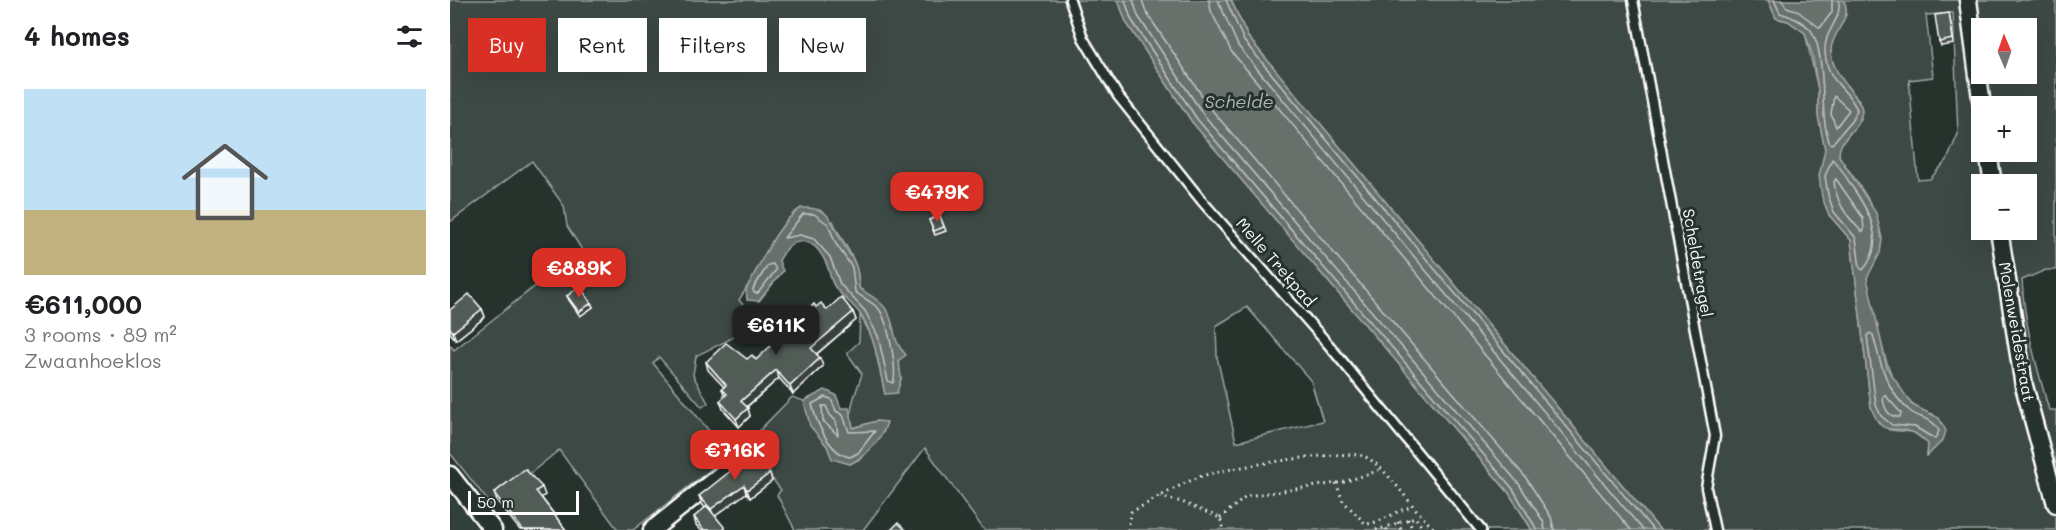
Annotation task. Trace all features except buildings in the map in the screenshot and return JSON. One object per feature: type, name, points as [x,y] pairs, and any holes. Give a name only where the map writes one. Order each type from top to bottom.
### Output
[{"type":"street","points":[[1968,0],[1981,96]]},
{"type":"street","name":"Molenweidestraat","points":[[2001,240],[2024,386],[2056,504]]},
{"type":"street","points":[[658,528],[757,447]]},
{"type":"street","points":[[450,475],[493,530]]},
{"type":"lane","name":"Melle Trekpad","points":[[1070,0],[1083,38],[1118,96],[1202,201],[1328,344],[1481,530]]},
{"type":"lane","name":"Scheldetragel","points":[[1633,0],[1715,436],[1706,488],[1715,530]]},
{"type":"path","points":[[1128,530],[1131,512],[1198,477],[1242,468],[1342,455],[1363,456],[1380,470],[1412,507],[1436,530]]},
{"type":"path","points":[[1220,518],[1247,496],[1336,483],[1380,470]]},
{"type":"path","points":[[1336,483],[1343,501],[1366,524],[1390,518],[1398,510],[1412,507]]},
{"type":"path","points":[[1160,497],[1182,502],[1220,518],[1224,530]]},
{"type":"path","points":[[1376,530],[1415,517],[1424,530]]},
{"type":"path","points":[[1408,519],[1413,530]]},
{"type":"path","points":[[1398,522],[1401,530]]},
{"type":"shaded area","points":[[450,0],[1118,0],[1126,22],[1192,122],[1509,493],[1532,530],[984,530],[925,448],[863,530],[795,530],[777,495],[781,490],[756,458],[763,452],[753,437],[792,397],[804,401],[811,426],[827,446],[832,458],[850,464],[862,458],[884,431],[876,421],[853,428],[851,421],[853,401],[862,374],[847,353],[859,342],[860,315],[873,339],[885,394],[901,379],[894,331],[888,313],[859,288],[853,260],[833,221],[794,213],[739,300],[750,313],[750,324],[733,337],[696,356],[693,375],[708,403],[702,407],[659,357],[653,363],[729,455],[633,530],[618,530],[559,450],[491,505],[450,453],[450,345],[454,350],[534,287],[596,257],[582,250],[567,226],[564,206],[532,161],[450,222]],"holes":[[[1247,307],[1311,381],[1323,421],[1236,442],[1217,357],[1216,326]]]},
{"type":"shaded area","points":[[1231,0],[1629,0],[1712,438],[1702,485],[1711,530],[1660,530],[1248,37]]},
{"type":"shaded area","points":[[1637,0],[1768,0],[1776,18],[1788,21],[1805,33],[1818,89],[1818,116],[1825,149],[1829,215],[1851,240],[1871,407],[1889,430],[1913,432],[1929,444],[1933,414],[1919,409],[1908,401],[1892,377],[1869,295],[1867,280],[1869,270],[1881,243],[1876,215],[1839,156],[1839,147],[1861,119],[1859,100],[1838,73],[1832,57],[1833,36],[1846,15],[1843,0],[2056,0],[2056,270],[2046,270],[2022,280],[2025,313],[2036,362],[2049,410],[2056,410],[2056,530],[1719,530],[1709,494],[1719,443]],"holes":[[[1953,13],[1958,134],[1947,160],[1930,179],[1918,180],[1909,80],[1933,77],[1926,15]]]},
{"type":"shaded area","points":[[450,495],[476,527],[478,530],[450,530]]},
{"type":"water","name":"Schelde","points":[[1118,0],[1231,0],[1248,37],[1660,530],[1532,530],[1509,493],[1192,122],[1126,22]]},
{"type":"water","points":[[1768,0],[1843,0],[1846,6],[1844,19],[1834,38],[1831,51],[1837,70],[1858,100],[1862,112],[1857,124],[1845,138],[1839,156],[1876,213],[1882,239],[1880,253],[1867,278],[1887,368],[1912,405],[1939,418],[1946,431],[1943,440],[1927,456],[1928,444],[1923,439],[1912,432],[1883,427],[1871,407],[1851,240],[1829,215],[1822,197],[1819,176],[1825,149],[1818,116],[1818,89],[1812,54],[1805,33],[1788,21],[1776,18]]},
{"type":"water","points":[[801,208],[818,209],[827,215],[854,262],[859,288],[879,301],[888,312],[896,340],[906,355],[899,360],[901,379],[897,393],[885,394],[870,333],[857,310],[835,287],[827,264],[814,246],[802,242],[789,247],[779,261],[783,271],[759,301],[747,300],[746,289],[770,245],[784,224]]},
{"type":"water","points":[[825,390],[836,395],[841,408],[849,408],[853,428],[876,421],[887,422],[873,447],[850,464],[832,459],[827,446],[810,426],[804,401]]}]
